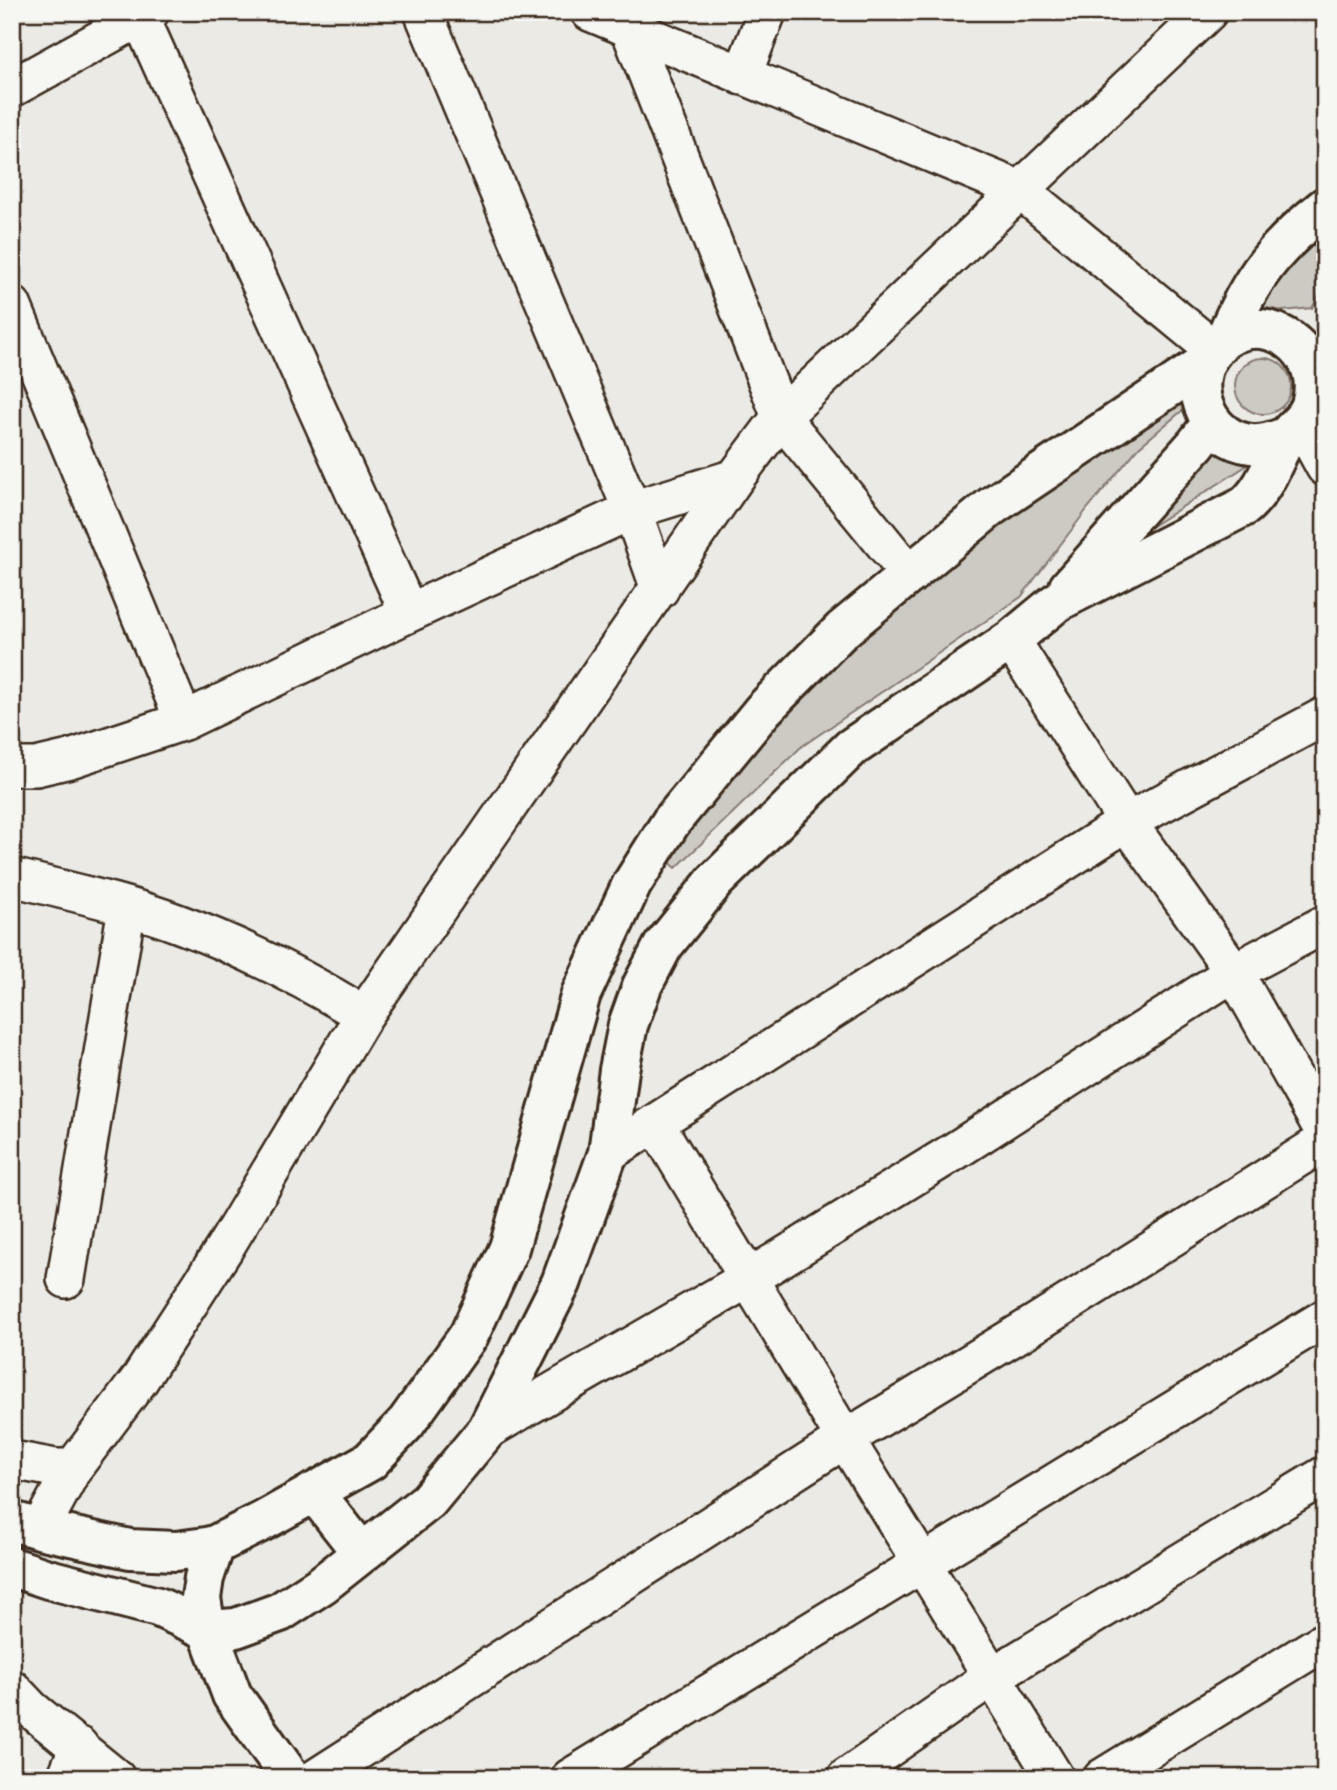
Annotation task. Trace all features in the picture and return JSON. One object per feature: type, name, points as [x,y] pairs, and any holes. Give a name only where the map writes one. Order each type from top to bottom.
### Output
[{"type":"main road","points":[[1304,423],[1270,443],[1251,444],[1233,440],[1212,422],[1200,398],[1199,380],[1244,295],[1265,264],[1305,222],[1325,207]]},
{"type":"main road","points":[[26,1525],[130,1549],[176,1552],[215,1545],[370,1461],[407,1423],[469,1335],[509,1248],[581,994],[632,884],[671,822],[763,710],[842,630],[992,506],[1214,350],[1243,331],[1260,329],[1277,332],[1298,348],[1312,371],[1314,389],[1310,407],[1304,423],[1257,496],[1245,506],[1056,602]]},
{"type":"main road","points":[[1312,371],[1325,333]]},
{"type":"main road","points":[[12,1567],[48,1579],[158,1606],[208,1630],[236,1628],[280,1612],[323,1584],[428,1501],[487,1430],[561,1283],[608,1153],[628,1025],[642,986],[663,946],[715,881],[851,748],[1011,640],[1056,602],[1196,444],[1212,422]]},
{"type":"main road","points":[[314,1492],[362,1553]]},
{"type":"main road","points":[[215,1545],[204,1578],[201,1598],[208,1630],[232,1695],[291,1778]]},
{"type":"street","points":[[423,12],[632,510],[660,589]]},
{"type":"street","points":[[590,12],[1020,190],[1214,350]]},
{"type":"street","points":[[743,76],[767,12]]},
{"type":"street","points":[[26,1525],[73,1468],[139,1379],[217,1260],[364,1015],[735,478],[781,417],[1208,12]]},
{"type":"street","points":[[12,88],[143,14],[409,613]]},
{"type":"street","points":[[629,27],[781,417],[910,575]]},
{"type":"street","points":[[12,305],[184,721]]},
{"type":"street","points":[[1304,423],[1325,467]]},
{"type":"street","points":[[12,767],[36,767],[70,759],[184,721],[632,510],[735,478]]},
{"type":"street","points":[[1011,640],[1127,822],[1234,972],[1325,1133]]},
{"type":"street","points":[[608,1153],[1127,822],[1325,716]]},
{"type":"street","points":[[12,877],[177,923],[305,979],[364,1015]]},
{"type":"street","points":[[66,1279],[127,907]]},
{"type":"street","points":[[487,1430],[749,1278],[967,1144],[1234,972],[1325,924]]},
{"type":"street","points":[[655,1122],[845,1439],[1055,1778]]},
{"type":"street","points":[[316,1778],[845,1439],[1028,1328],[1325,1141]]},
{"type":"street","points":[[570,1778],[1325,1318]]},
{"type":"street","points":[[12,1460],[38,1466],[73,1468]]},
{"type":"street","points":[[846,1778],[991,1677],[1325,1475]]},
{"type":"street","points":[[1102,1778],[1325,1641]]},
{"type":"street","points":[[12,1689],[73,1762],[116,1778]]},
{"type":"shaded area","points":[[1325,226],[1325,285],[1312,308],[1283,311],[1255,306]]},
{"type":"shaded area","points":[[1257,358],[1269,358],[1279,362],[1287,370],[1291,386],[1287,402],[1279,410],[1269,414],[1257,414],[1247,410],[1239,402],[1235,392],[1235,380],[1239,370],[1247,362]]},
{"type":"shaded area","points":[[1182,382],[1190,404],[1139,447],[1088,508],[1021,597],[801,747],[676,868],[658,852],[835,640]]},
{"type":"shaded area","points":[[1217,449],[1246,466],[1107,555]]}]
